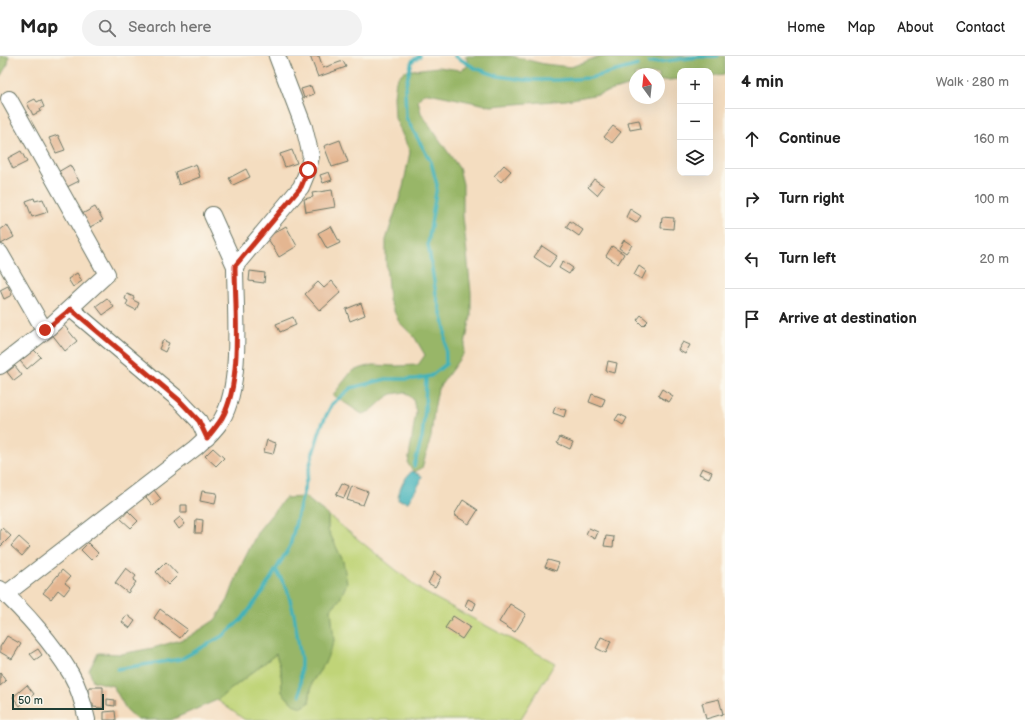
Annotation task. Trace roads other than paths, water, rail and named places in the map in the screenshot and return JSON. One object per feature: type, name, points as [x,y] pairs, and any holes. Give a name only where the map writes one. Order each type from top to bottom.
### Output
[{"type":"street","points":[[235,266],[301,187],[308,170],[311,156],[304,127],[277,56]]},
{"type":"street","points":[[0,366],[71,309],[107,274],[9,99]]},
{"type":"street","points":[[87,720],[71,675],[48,642],[3,591],[207,438],[222,418],[230,397],[236,356],[235,266],[212,215]]},
{"type":"street","points":[[0,253],[45,330]]},
{"type":"street","points":[[71,309],[179,400],[199,421],[207,438]]},
{"type":"water","points":[[412,471],[422,476],[420,483],[408,502],[398,500],[402,484]]},
{"type":"waterway","points":[[117,669],[181,659],[224,635],[242,619],[262,593],[290,546],[313,453],[322,424],[332,404],[351,388],[386,379],[415,379],[431,376],[446,364],[445,328],[436,294],[428,244],[437,185],[431,162],[406,118],[405,88],[412,61],[420,56]]},
{"type":"waterway","points":[[455,56],[475,68],[498,76],[525,80],[590,78],[638,65]]},
{"type":"waterway","points":[[649,63],[718,56]]},
{"type":"waterway","points":[[414,466],[422,438],[426,377]]},
{"type":"waterway","points":[[276,570],[287,589],[294,614],[301,660],[300,695]]}]
